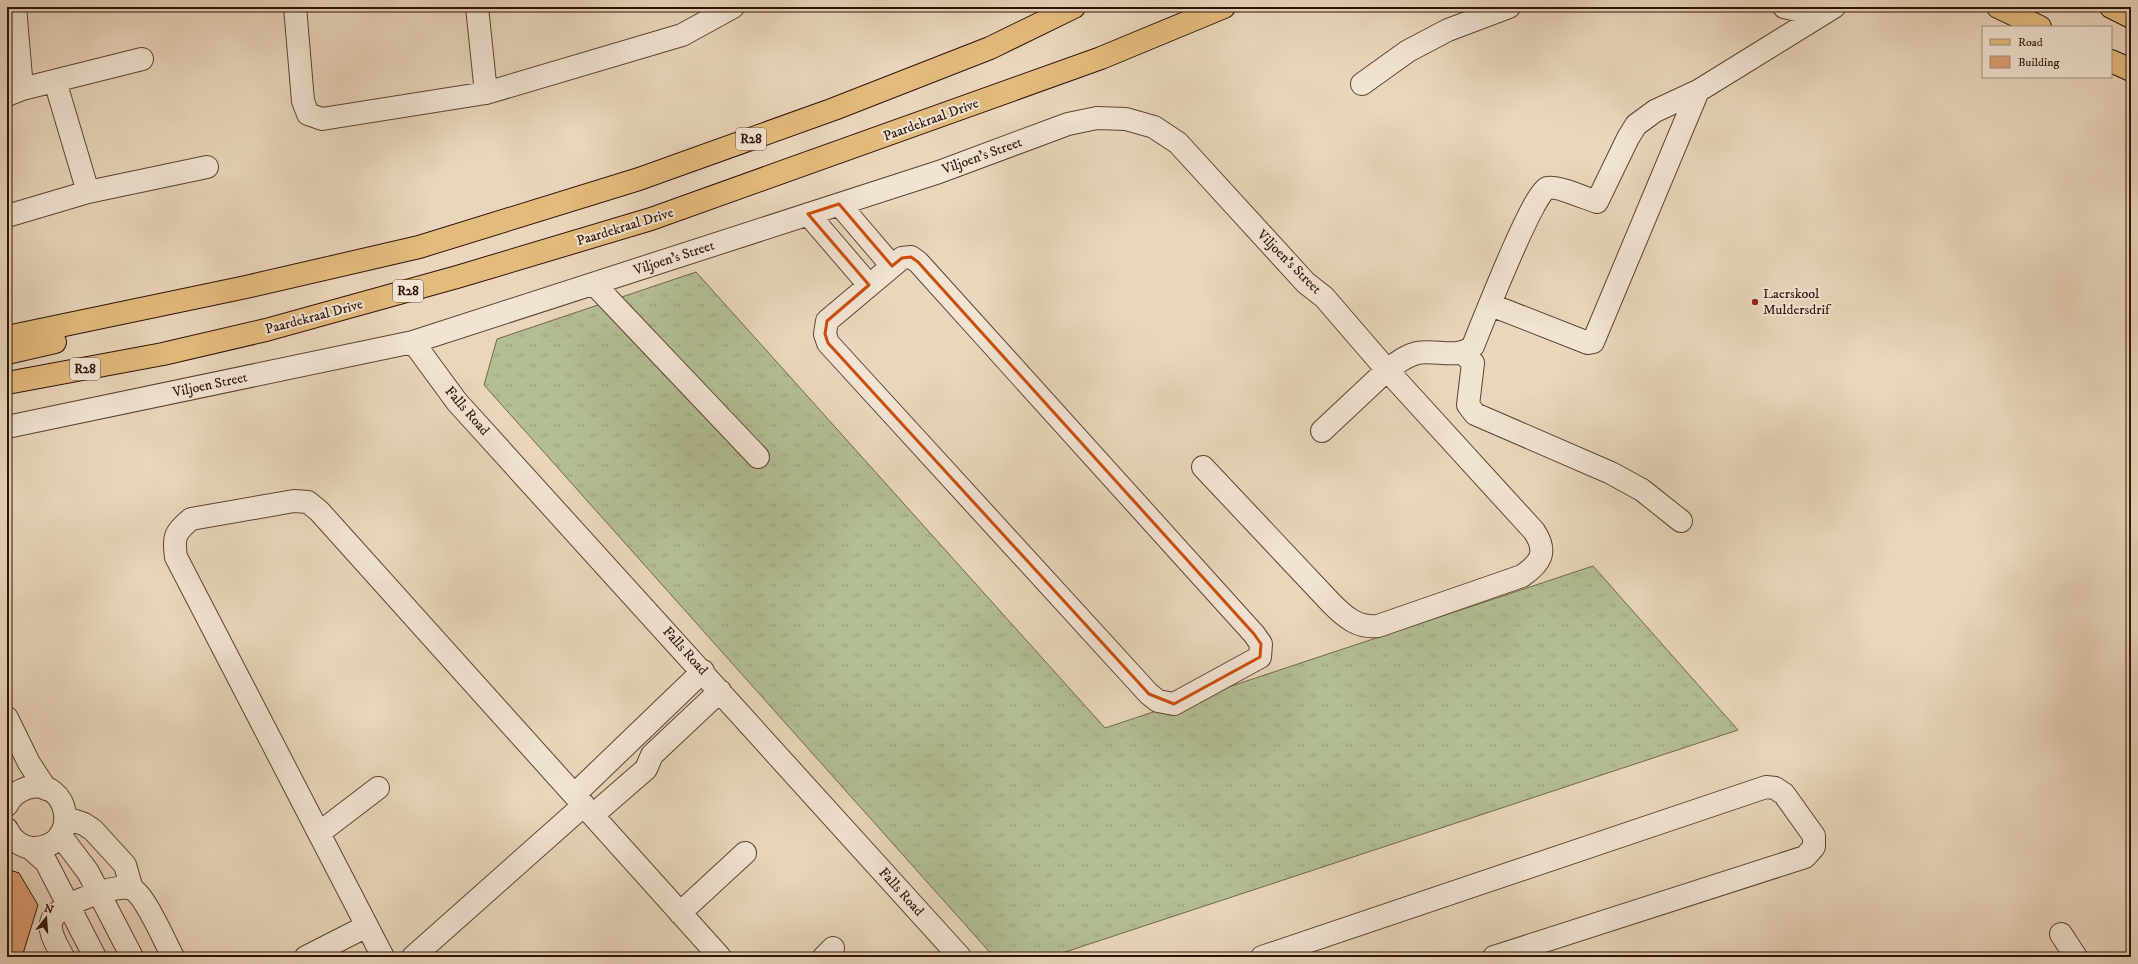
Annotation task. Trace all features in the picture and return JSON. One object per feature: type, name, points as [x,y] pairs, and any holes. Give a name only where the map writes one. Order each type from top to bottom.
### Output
[{"type":"main road","name":"R28","points":[[7,337],[246,287],[419,247],[639,179],[834,109],[990,48],[1074,7]]},
{"type":"main road","name":"Paardekraal Drive","points":[[7,383],[163,354],[266,330],[457,278],[652,220],[1101,58],[1224,7]]},
{"type":"main road","points":[[1998,7],[2038,26]]},
{"type":"main road","points":[[2111,7],[2131,17]]},
{"type":"main road","points":[[2112,61],[2131,70]]},
{"type":"main road","points":[[7,353],[276,292],[385,263],[419,247]]},
{"type":"street","points":[[15,7],[15,92],[142,59]]},
{"type":"street","points":[[295,7],[303,101],[308,114],[322,119],[486,93],[682,35],[733,7]]},
{"type":"street","points":[[478,7],[486,93]]},
{"type":"street","points":[[1362,84],[1415,47],[1448,30],[1509,7]]},
{"type":"street","points":[[1784,7],[1827,11]]},
{"type":"street","points":[[1322,431],[1396,364],[1418,353],[1463,353],[1473,346],[1540,193],[1547,188],[1555,187],[1597,202],[1628,138],[1636,125],[1655,111],[1698,91],[1827,11]]},
{"type":"street","points":[[55,81],[88,192]]},
{"type":"street","points":[[1491,305],[1588,343],[1592,343],[1698,91]]},
{"type":"street","name":"Viljoen's Street","points":[[413,342],[939,172],[1068,124],[1097,118],[1126,119],[1154,127],[1178,143],[1306,283],[1324,297],[1396,364],[1541,541],[1542,552],[1539,561],[1534,568],[1522,576],[1378,626],[1368,627],[1346,618],[1203,467]]},
{"type":"street","points":[[1636,125],[1658,120],[1682,129]]},
{"type":"street","points":[[7,216],[88,192],[207,167]]},
{"type":"street","points":[[840,204],[892,266]]},
{"type":"street","points":[[808,214],[869,285]]},
{"type":"street","points":[[910,257],[918,262],[1254,634],[1261,644],[1260,657],[1174,704],[1158,701],[1149,694],[828,343],[825,334],[827,321],[892,266],[902,258],[910,257]]},
{"type":"street","points":[[594,284],[758,457]]},
{"type":"street","name":"Viljoen Street","points":[[7,427],[413,342]]},
{"type":"street","name":"Falls Road","points":[[413,342],[457,402],[703,671],[960,957]]},
{"type":"street","points":[[1463,353],[1473,363],[1468,404],[1475,414],[1611,473],[1642,490],[1681,521]]},
{"type":"street","points":[[383,957],[176,557],[174,541],[180,528],[191,519],[294,500],[308,502],[324,517],[720,957]]},
{"type":"street","points":[[584,805],[635,735],[703,671]]},
{"type":"street","points":[[412,957],[584,805],[646,769],[653,754],[720,691]]},
{"type":"street","points":[[7,718],[29,763],[46,789]]},
{"type":"street","points":[[635,735],[653,754]]},
{"type":"street","points":[[7,805],[10,799],[20,790],[33,786],[46,789],[56,794],[63,804],[63,827],[55,842],[44,848],[30,848]]},
{"type":"street","points":[[1262,957],[1766,787],[1775,788],[1784,794],[1814,836],[1814,847],[1805,857],[1494,957]]},
{"type":"street","points":[[319,833],[378,788]]},
{"type":"street","points":[[63,827],[84,824],[93,830],[125,865],[132,889],[143,899],[173,957]]},
{"type":"street","points":[[63,827],[132,957]]},
{"type":"street","points":[[7,829],[9,835],[17,843],[30,848],[46,862],[95,957]]},
{"type":"street","points":[[680,913],[745,853]]},
{"type":"street","points":[[63,957],[52,933],[51,927],[56,914],[69,904],[117,888],[132,889]]},
{"type":"street","points":[[306,957],[367,926]]},
{"type":"street","points":[[2061,934],[2076,957]]},
{"type":"highlighted area","points":[[839,204],[892,266],[902,258],[911,257],[918,262],[1254,634],[1261,644],[1260,657],[1174,704],[1149,694],[828,343],[825,334],[827,321],[869,285],[808,214]]},
{"type":"green space","points":[[696,272],[1105,728],[1593,566],[1738,730],[1050,957],[994,957],[484,385],[497,339]]},
{"type":"building","points":[[7,869],[19,873],[38,905],[22,957],[7,957]]},
{"type":"place","name":"Laerskool Muldersdrif","points":[[1755,302]]}]
